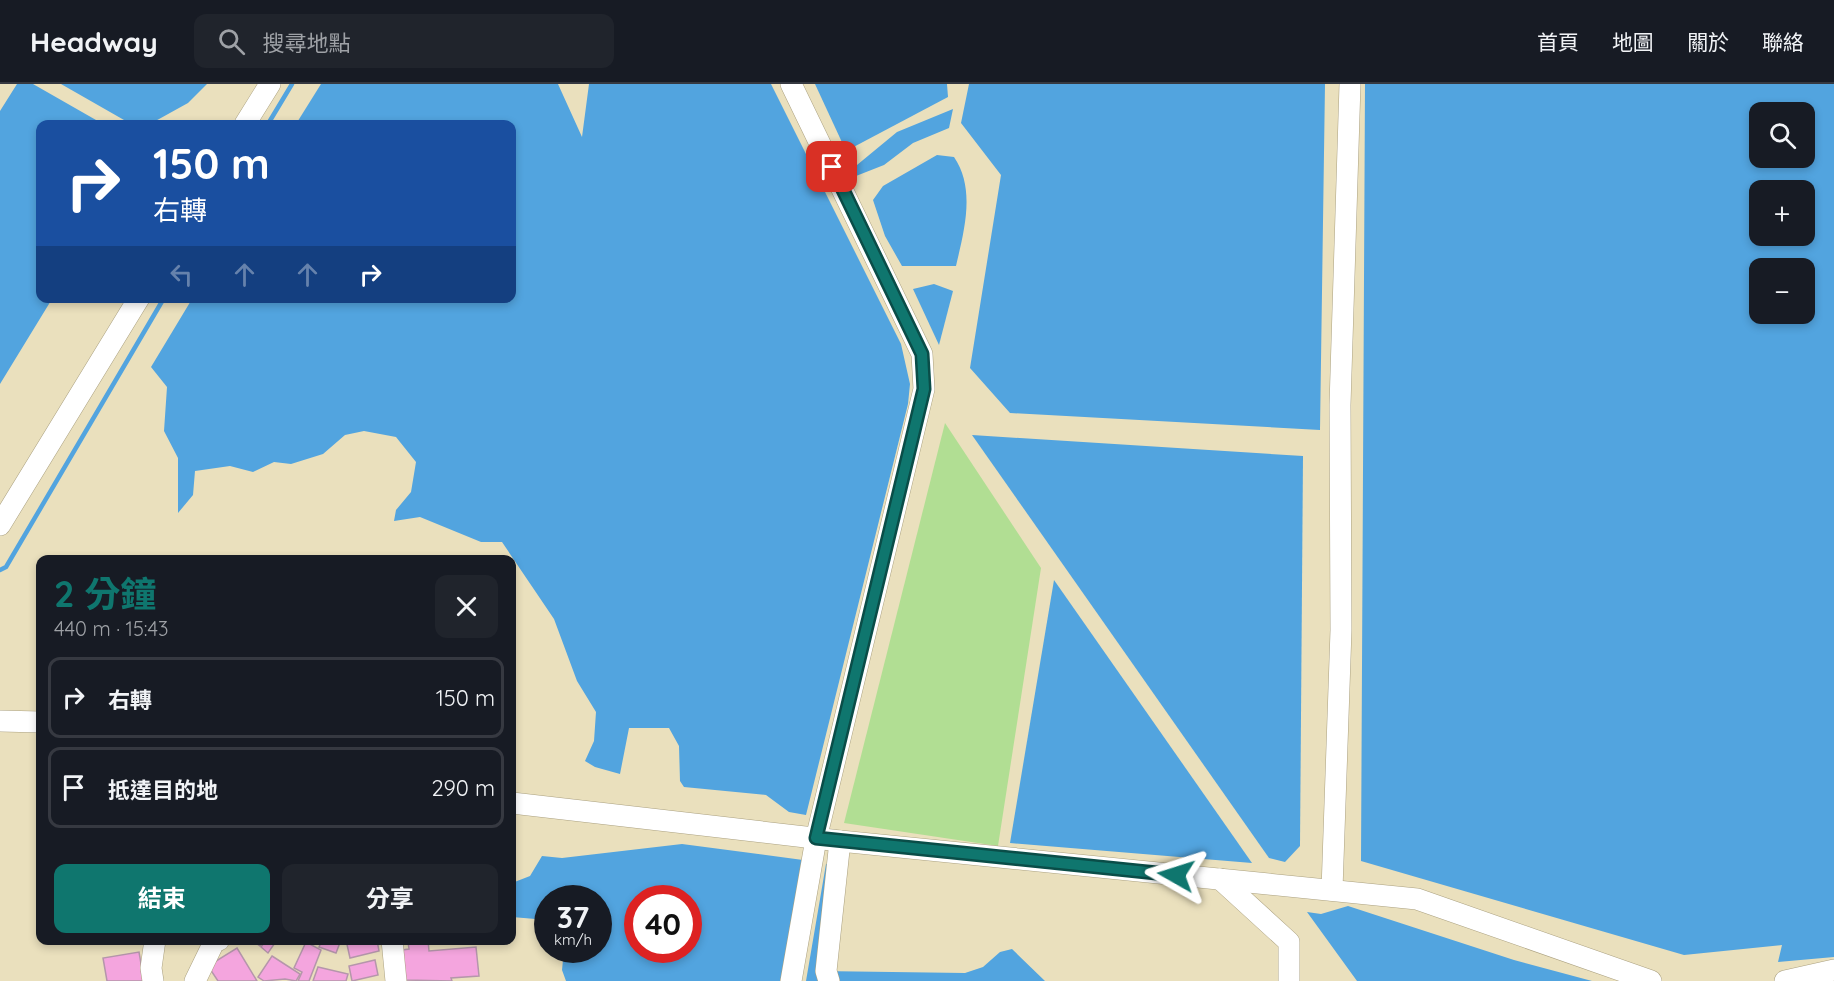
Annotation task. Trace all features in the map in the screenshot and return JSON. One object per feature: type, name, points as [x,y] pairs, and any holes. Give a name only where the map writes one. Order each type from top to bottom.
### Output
[{"type":"street","points":[[248,120],[270,84]]},
{"type":"street","points":[[790,981],[816,838],[924,389],[922,354],[791,84]]},
{"type":"street","points":[[1332,890],[1341,630],[1340,405],[1350,84]]},
{"type":"street","points":[[0,525],[136,303]]},
{"type":"street","points":[[0,721],[36,722]]},
{"type":"street","points":[[516,803],[840,841],[1417,899],[1650,981]]},
{"type":"street","points":[[827,976],[840,841]]},
{"type":"street","points":[[1220,879],[1289,942],[1289,981]]},
{"type":"street","points":[[153,981],[151,968],[154,945]]},
{"type":"street","points":[[195,981],[213,945]]},
{"type":"street","points":[[392,945],[396,981]]},
{"type":"street","points":[[1785,981],[1834,970]]},
{"type":"green space","points":[[945,423],[1041,568],[998,846],[844,823]]},
{"type":"water","points":[[17,84],[33,84],[96,120],[36,120],[36,303],[50,303],[0,384],[0,111]]},
{"type":"water","points":[[61,84],[207,84],[188,103],[157,120],[124,120]]},
{"type":"water","points":[[321,84],[558,84],[582,137],[589,84],[771,84],[901,344],[910,384],[908,404],[806,815],[789,812],[766,795],[684,787],[680,781],[679,746],[669,728],[629,728],[620,774],[595,767],[585,761],[594,741],[596,712],[577,681],[554,619],[516,563],[516,555],[511,555],[502,542],[481,542],[420,517],[394,521],[396,510],[411,492],[416,462],[396,437],[364,431],[345,435],[323,454],[291,464],[274,462],[253,472],[230,466],[195,471],[193,495],[178,513],[178,458],[164,431],[167,387],[151,367],[190,303],[516,303],[516,120],[298,120]]},
{"type":"water","points":[[815,84],[947,84],[948,97],[846,151]]},
{"type":"water","points":[[969,84],[1325,84],[1320,430],[1010,413],[970,368],[1001,175],[961,123]]},
{"type":"water","points":[[1365,84],[1834,84],[1834,957],[1778,962],[1782,945],[1684,955],[1361,861]]},
{"type":"water","points":[[953,109],[949,128],[913,143],[884,165],[856,176],[857,165],[897,132]]},
{"type":"water","points":[[937,155],[954,157],[965,183],[965,225],[956,266],[902,266],[885,236],[873,200],[883,186]]},
{"type":"water","points":[[934,284],[953,291],[939,345],[913,289]]},
{"type":"water","points":[[972,435],[1303,456],[1300,846],[1285,862],[1269,858]]},
{"type":"water","points":[[1054,580],[1252,863],[1010,843]]},
{"type":"water","points":[[682,844],[803,860],[781,981],[566,981],[562,970],[563,963],[612,963],[612,885],[534,885],[534,919],[516,917],[516,881],[530,876],[542,856],[562,858]]},
{"type":"water","points":[[826,864],[832,865],[819,971],[965,973],[983,967],[1000,952],[1012,949],[1045,981],[806,981]]},
{"type":"water","points":[[1348,906],[1514,960],[1592,981],[1357,981],[1307,912],[1321,914]]},
{"type":"building","points":[[262,945],[274,945],[268,953],[261,947]]},
{"type":"building","points":[[305,945],[312,945],[321,950],[309,981],[298,981],[302,972],[294,968]]},
{"type":"building","points":[[320,945],[339,945],[336,953],[319,947]]},
{"type":"building","points":[[347,945],[378,945],[379,951],[350,958]]},
{"type":"building","points":[[408,945],[428,945],[429,951],[476,947],[479,976],[451,978],[452,981],[405,980],[402,950],[409,949]]},
{"type":"building","points":[[237,948],[257,981],[218,981],[208,966]]},
{"type":"building","points":[[139,952],[144,981],[107,981],[103,958]]},
{"type":"building","points":[[272,956],[300,974],[296,981],[285,979],[264,981],[258,977]]},
{"type":"building","points":[[375,960],[378,975],[352,981],[349,966]]},
{"type":"building","points":[[318,967],[348,974],[346,981],[313,981]]},
{"type":"waterway","points":[[270,120],[292,84]]},
{"type":"waterway","points":[[0,570],[6,567],[161,303]]},
{"type":"route","points":[[832,167],[922,354],[924,389],[816,838],[1176,875]]}]
